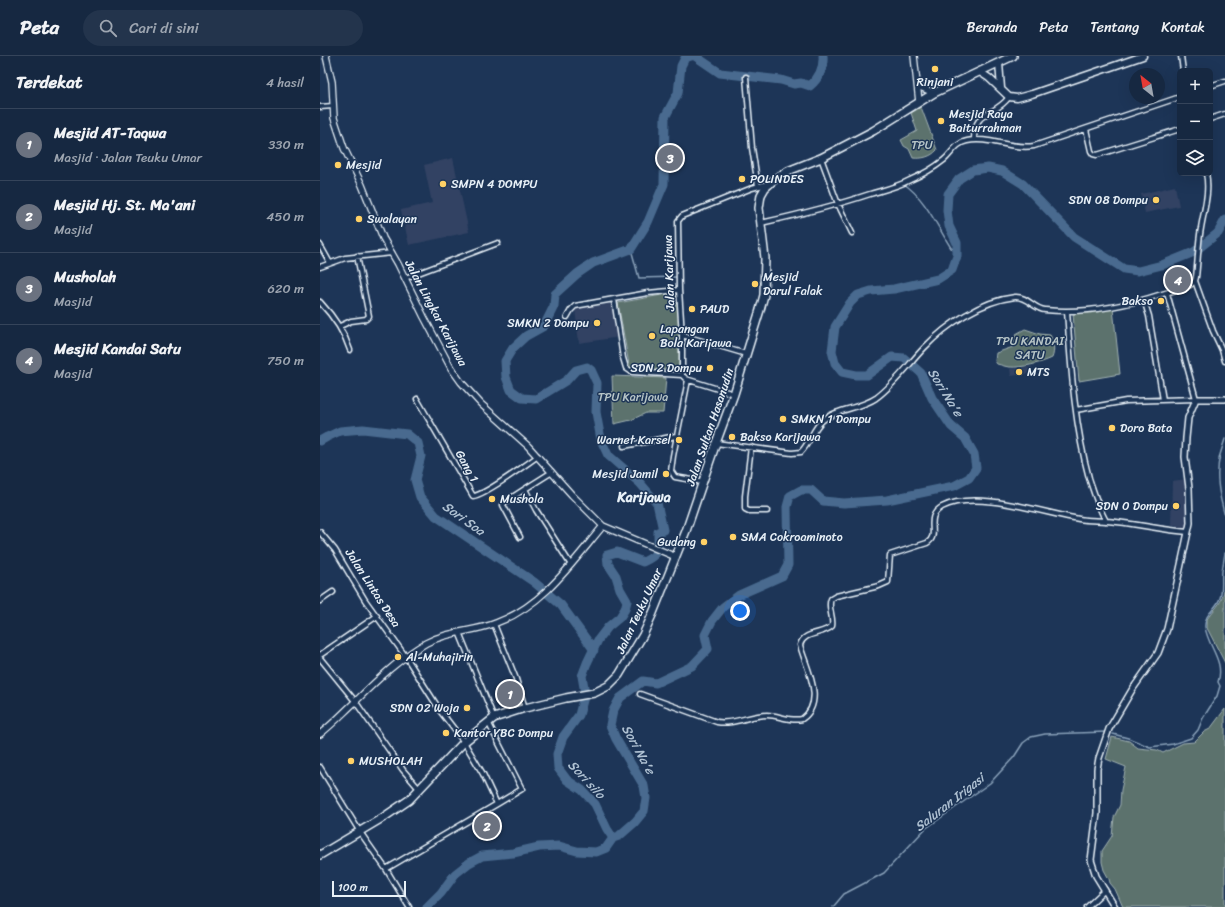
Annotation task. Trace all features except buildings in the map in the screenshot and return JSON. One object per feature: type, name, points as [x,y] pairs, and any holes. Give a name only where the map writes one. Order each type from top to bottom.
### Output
[{"type":"highway","name":"Jalan Sultan Hasanudin","points":[[676,557],[734,394],[764,295],[765,258],[759,208],[763,190],[768,184],[788,171],[821,158],[873,131],[934,93],[1013,56]]},
{"type":"highway","name":"Jalan Teuku Umar","points":[[320,855],[360,832],[403,804],[420,790],[464,742],[491,720],[525,708],[600,691],[608,686],[624,669],[648,624],[676,557]]},
{"type":"main road","name":"Jalan Lingkar Karijawa","points":[[326,56],[332,82],[336,128],[342,143],[362,185],[383,238],[451,368],[461,382],[481,404],[528,446],[576,499],[603,526],[676,557]]},
{"type":"main road","points":[[914,56],[919,102]]},
{"type":"main road","points":[[980,72],[989,78],[1009,97],[1023,97],[1143,56]]},
{"type":"main road","points":[[999,63],[1000,88]]},
{"type":"main road","points":[[918,86],[934,93]]},
{"type":"main road","points":[[320,734],[355,701],[406,657],[428,642],[440,637],[494,624],[510,617],[538,599],[554,585],[603,526]]},
{"type":"street","points":[[1180,56],[1182,68]]},
{"type":"street","points":[[746,77],[758,186]]},
{"type":"street","points":[[1213,85],[1225,81]]},
{"type":"street","points":[[974,140],[974,129],[978,121],[1000,106],[1009,97]]},
{"type":"street","points":[[761,224],[838,204],[908,182],[923,174],[943,160],[962,142],[974,140],[1027,147],[1086,129],[1177,98]]},
{"type":"street","points":[[320,108],[333,106]]},
{"type":"street","points":[[1213,118],[1225,114]]},
{"type":"street","points":[[1086,129],[1091,151],[1093,154],[1097,155],[1177,130]]},
{"type":"street","points":[[821,158],[838,204],[852,233]]},
{"type":"street","points":[[1206,176],[1207,194],[1201,228],[1195,281],[1225,361]]},
{"type":"street","points":[[761,196],[752,188],[768,184]]},
{"type":"street","name":"Jalan Karijawa","points":[[682,375],[682,335],[677,224],[682,216],[752,188]]},
{"type":"street","points":[[405,278],[498,243]]},
{"type":"street","points":[[320,245],[330,263]]},
{"type":"street","points":[[320,267],[337,260],[357,256],[392,253]]},
{"type":"street","points":[[340,326],[351,321],[366,319],[369,316],[357,256]]},
{"type":"street","points":[[716,442],[792,453],[801,452],[822,420],[871,400],[891,384],[925,347],[956,322],[975,310],[993,303],[1007,299],[1021,298],[1042,309],[1067,310],[1115,307],[1186,287],[1195,281]]},
{"type":"street","points":[[567,317],[575,306],[648,293],[679,290]]},
{"type":"street","points":[[1115,907],[1096,876],[1091,860],[1096,828],[1097,769],[1099,758],[1109,729],[1132,690],[1158,653],[1163,642],[1190,523],[1189,488],[1185,457],[1188,418],[1196,399],[1167,293]]},
{"type":"street","points":[[614,300],[623,358],[626,368],[632,372],[682,375],[688,380],[734,394]]},
{"type":"street","points":[[1144,300],[1149,316],[1163,400]]},
{"type":"street","points":[[320,302],[340,326],[346,337],[350,350]]},
{"type":"street","points":[[1067,310],[1076,410],[1085,461],[1097,503],[1106,521]]},
{"type":"street","points":[[682,335],[746,354]]},
{"type":"street","points":[[688,380],[676,436],[672,474],[677,477],[703,482]]},
{"type":"street","name":"Gang 1","points":[[417,399],[473,496],[476,496],[488,489],[538,456]]},
{"type":"street","points":[[1076,410],[1126,401],[1225,399]]},
{"type":"street","points":[[624,446],[676,436]]},
{"type":"street","points":[[751,447],[745,496],[745,509],[749,511],[767,510]]},
{"type":"street","points":[[520,537],[503,505],[505,502],[552,472]]},
{"type":"street","points":[[525,489],[536,510],[571,565]]},
{"type":"street","points":[[640,694],[717,722],[730,723],[766,715],[793,719],[802,718],[810,710],[814,692],[800,645],[802,639],[809,635],[827,630],[832,626],[833,620],[830,606],[831,599],[836,596],[879,586],[888,582],[890,555],[921,545],[931,540],[933,536],[932,521],[936,511],[952,503],[976,500],[1044,511],[1079,520],[1106,521],[1188,532]]},
{"type":"street","name":"Jalan Lintas Desa","points":[[320,532],[335,550],[441,712],[464,742],[483,774],[496,804]]},
{"type":"street","points":[[320,601],[333,592]]},
{"type":"street","points":[[377,616],[320,656],[355,701],[403,770],[420,790]]},
{"type":"street","points":[[494,624],[516,679],[525,708]]},
{"type":"street","points":[[386,869],[522,789],[491,720],[459,632]]},
{"type":"street","points":[[320,767],[409,907]]},
{"type":"street","points":[[1087,907],[1104,890]]},
{"type":"shaded area","name":"SMPN 4 DOMPU","points":[[453,158],[469,232],[409,245],[401,210],[432,203],[424,165]]},
{"type":"shaded area","points":[[1175,186],[1179,206],[1145,213],[1141,194]]},
{"type":"shaded area","name":"SMKN 2 Dompu","points":[[615,303],[620,337],[579,343],[575,309]]},
{"type":"shaded area","points":[[1032,367],[1033,373],[1011,376],[1010,369]]},
{"type":"shaded area","points":[[1187,479],[1187,529],[1171,525],[1172,481]]},
{"type":"green space","name":"TPU","points":[[921,107],[937,150],[926,157],[913,158],[909,149],[904,146],[901,140],[917,131],[911,113]]},
{"type":"green space","name":"Lapangan Bola Karijawa","points":[[678,292],[683,369],[630,370],[618,303]]},
{"type":"green space","points":[[1113,308],[1120,374],[1079,381],[1073,314]]},
{"type":"green space","name":"TPU KANDAI SATU","points":[[1025,329],[1040,334],[1050,335],[1054,346],[1052,358],[1020,367],[1008,367],[997,364],[995,361],[996,353],[1013,347],[1016,334]]},
{"type":"green space","name":"TPU Karijawa","points":[[612,376],[666,378],[663,413],[646,413],[631,420],[614,424]]},
{"type":"green space","points":[[1225,583],[1225,663],[1207,628],[1207,619],[1221,600]]},
{"type":"green space","points":[[1225,709],[1225,907],[1123,907],[1115,889],[1110,883],[1102,862],[1102,851],[1112,836],[1114,817],[1120,805],[1121,790],[1126,767],[1106,759],[1112,737],[1129,741],[1138,748],[1157,750],[1163,753],[1183,743],[1194,742],[1204,732],[1210,729]]},
{"type":"waterway","name":"Sori silo","points":[[427,907],[441,893],[455,874],[469,863],[482,856],[513,853],[539,847],[559,846],[577,851],[596,852],[606,848],[613,838],[595,804],[582,790],[567,780],[558,768],[557,754],[563,737],[579,715],[585,693],[582,676],[587,663],[598,640],[608,627],[620,617],[625,609],[627,601],[620,589],[616,576],[608,564],[607,555],[617,552],[643,562],[656,554],[658,547],[658,532],[663,530],[657,503],[640,483],[608,455],[601,440],[596,412],[597,383],[591,370],[587,367],[576,370],[567,380],[536,399],[522,398],[511,390],[506,377],[505,361],[513,348],[526,336],[544,326],[554,306],[555,294],[577,274],[593,263],[631,249],[648,222],[664,184],[665,117],[678,93],[681,66],[685,58],[691,56]]},
{"type":"waterway","points":[[695,56],[720,73],[781,80],[794,84],[801,83],[810,86],[820,73],[823,65],[823,56]]},
{"type":"waterway","name":"Sori Na'e","points":[[613,838],[619,836],[635,822],[644,811],[646,798],[644,786],[616,739],[610,725],[613,711],[620,698],[643,681],[656,683],[692,666],[708,649],[705,635],[712,621],[723,607],[739,595],[782,576],[788,565],[787,507],[790,496],[801,490],[811,490],[823,501],[844,503],[887,500],[954,486],[969,478],[976,468],[974,454],[965,438],[951,426],[932,398],[921,373],[904,358],[892,357],[867,375],[856,375],[842,372],[835,363],[832,351],[835,327],[850,303],[858,295],[871,291],[894,289],[938,279],[952,270],[957,256],[957,243],[949,226],[947,210],[948,194],[959,179],[973,170],[988,168],[1002,171],[1023,184],[1074,237],[1124,269],[1138,271],[1162,265],[1194,252],[1218,233],[1225,220]]},
{"type":"waterway","points":[[904,184],[924,205],[951,248],[957,250]]},
{"type":"waterway","points":[[631,249],[639,278],[677,277]]},
{"type":"waterway","name":"Sori Soa","points":[[320,441],[340,431],[363,429],[407,434],[418,443],[421,456],[415,480],[420,497],[436,516],[534,582],[561,605],[594,650]]},
{"type":"waterway","name":"Saluran Irigasi","points":[[1225,439],[1219,458],[1220,455],[1218,470],[1219,493],[1225,516]]},
{"type":"waterway","name":"Saluran Irigasi","points":[[1113,734],[1150,747],[1173,744],[1191,738],[1198,730],[1203,718],[1217,696],[1220,686],[1218,682],[1220,674],[1218,661],[1209,641],[1205,622],[1208,615],[1216,606],[1221,595],[1222,571],[1225,553]]},
{"type":"waterway","name":"Saluran Irigasi","points":[[833,907],[844,894],[884,873],[925,829],[990,783],[1014,757],[1023,743],[1031,737],[1045,734],[1106,732]]},
{"type":"place","name":"Rinjani","points":[[935,69]]},
{"type":"place","name":"Mesjid Raya Baiturrahman","points":[[941,121]]},
{"type":"place","name":"Musholah","points":[[670,158]]},
{"type":"place","name":"Mesjid","points":[[338,165]]},
{"type":"place","name":"POLINDES","points":[[742,179]]},
{"type":"place","name":"SMPN 4 DOMPU","points":[[443,184]]},
{"type":"place","name":"SDN 08 Dompu","points":[[1156,200]]},
{"type":"place","name":"Swalayan","points":[[359,219]]},
{"type":"place","name":"Mesjid Kandai Satu","points":[[1178,280]]},
{"type":"place","name":"Mesjid Darul Falak","points":[[755,284]]},
{"type":"place","name":"Bakso","points":[[1161,301]]},
{"type":"place","name":"PAUD","points":[[692,309]]},
{"type":"place","name":"SMKN 2 Dompu","points":[[597,323]]},
{"type":"place","name":"Lapangan Bola Karijawa","points":[[652,336]]},
{"type":"place","name":"SDN 2 Dompu","points":[[710,368]]},
{"type":"place","name":"MTS","points":[[1019,372]]},
{"type":"place","name":"SMKN 1 Dompu","points":[[783,419]]},
{"type":"place","name":"Doro Bata","points":[[1112,428]]},
{"type":"place","name":"Bakso Karijawa","points":[[732,437]]},
{"type":"place","name":"Warnet Karsel","points":[[679,440]]},
{"type":"place","name":"Mesjid Jamil","points":[[666,474]]},
{"type":"place","name":"Mushola","points":[[492,499]]},
{"type":"place","name":"SDN 0 Dompu","points":[[1176,506]]},
{"type":"place","name":"SMA Cokroaminoto","points":[[733,537]]},
{"type":"place","name":"Gudang","points":[[704,542]]},
{"type":"place","name":"Al-Muhajirin","points":[[398,657]]},
{"type":"place","name":"Mesjid AT-Taqwa","points":[[510,694]]},
{"type":"place","name":"SDN 02 Woja","points":[[467,708]]},
{"type":"place","name":"Kantor YBC Dompu","points":[[446,733]]},
{"type":"place","name":"MUSHOLAH","points":[[351,761]]},
{"type":"place","name":"Mesjid Hj. St. Ma'ani","points":[[487,826]]},
{"type":"district","name":"Karijawa","points":[[644,497]]}]
